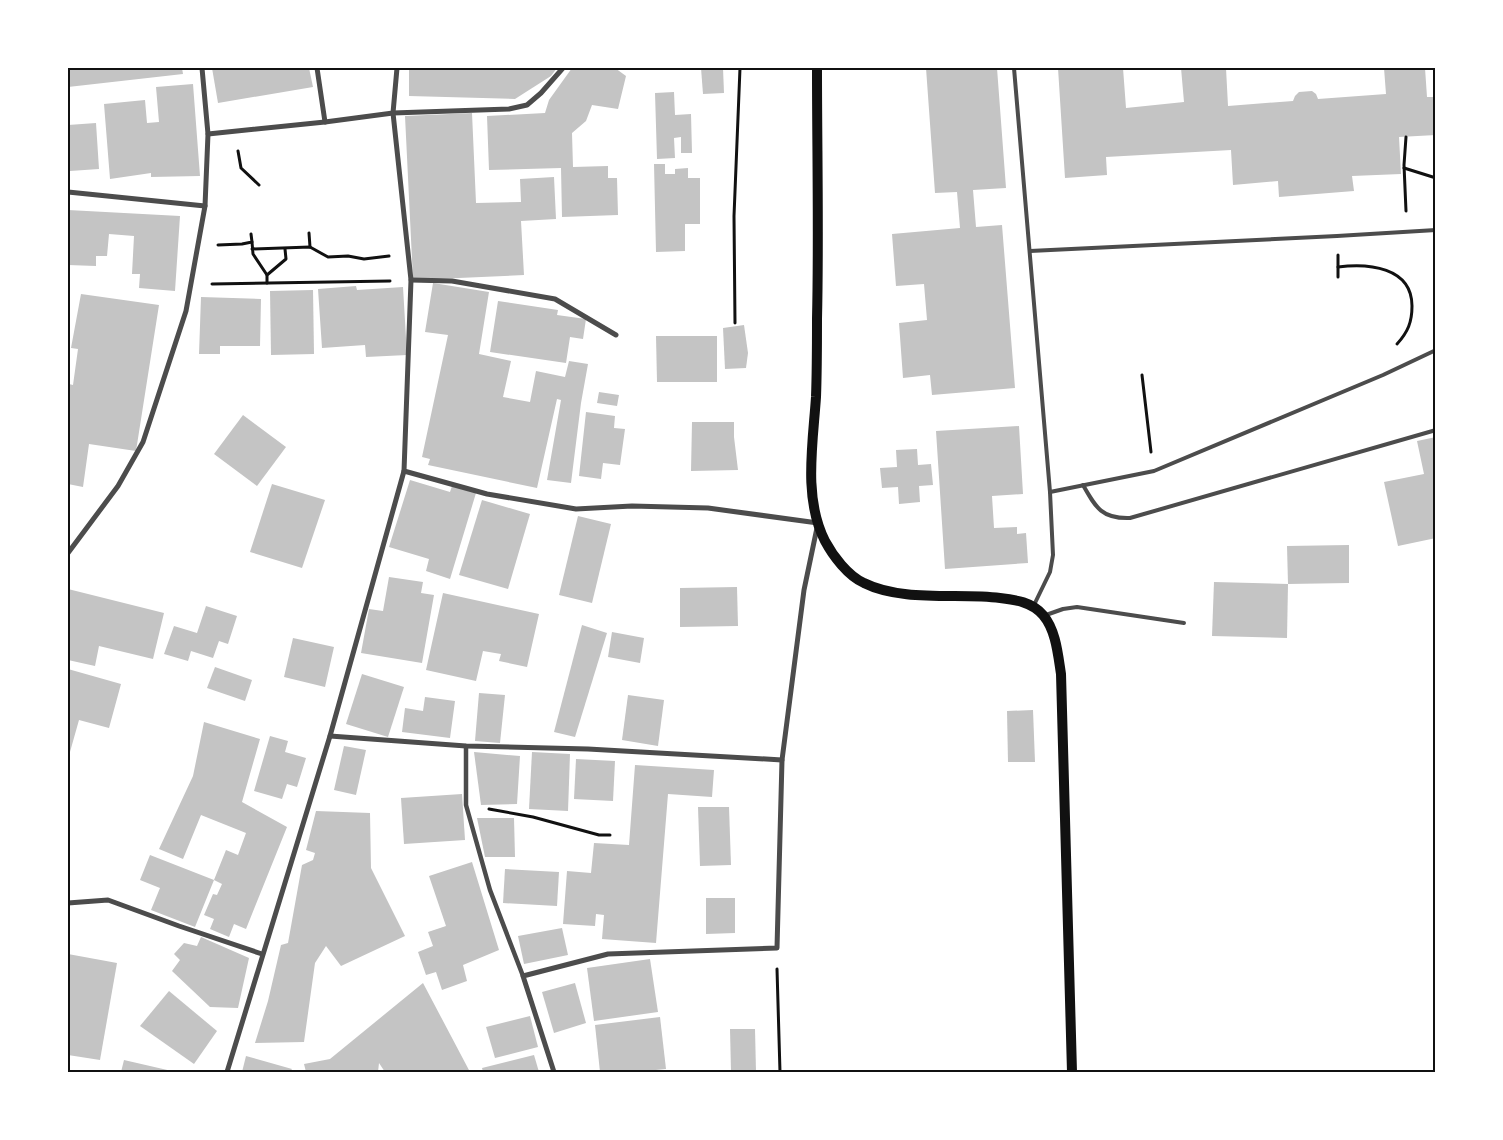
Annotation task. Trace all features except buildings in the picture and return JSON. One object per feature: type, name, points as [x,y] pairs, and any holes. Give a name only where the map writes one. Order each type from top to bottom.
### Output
[{"type":"main road","points":[[817,68],[818,317],[812,483],[815,514],[825,541],[836,557],[853,576],[865,584],[892,592],[1018,601],[1033,606],[1044,616],[1051,627],[1061,674],[1072,1072]]},
{"type":"street","points":[[68,552],[118,486],[143,442],[186,311],[205,206],[208,134],[202,68]]},
{"type":"street","points":[[317,68],[325,122]]},
{"type":"street","points":[[227,1072],[330,736],[404,471],[411,280],[393,113],[397,68]]},
{"type":"street","points":[[208,134],[393,113],[509,109],[526,105],[541,93],[563,68]]},
{"type":"street","points":[[68,192],[205,206]]},
{"type":"street","points":[[411,280],[452,281],[555,299],[616,335]]},
{"type":"street","points":[[404,471],[488,494],[576,510],[632,506],[708,508],[818,523],[804,590],[782,760],[776,948],[608,954],[524,976]]},
{"type":"street","points":[[330,736],[466,746],[588,749],[782,760]]},
{"type":"street","points":[[466,746],[466,805],[490,890],[524,976],[554,1072]]},
{"type":"street","points":[[68,903],[108,900],[262,954]]},
{"type":"lane","points":[[1014,68],[1050,492],[1053,555],[1050,572],[1033,606]]},
{"type":"lane","points":[[1030,251],[1436,230]]},
{"type":"lane","points":[[1050,492],[1154,470],[1383,375],[1436,350]]},
{"type":"lane","points":[[1083,485],[1092,501],[1104,514],[1116,519],[1130,518],[1436,430]]},
{"type":"lane","points":[[1044,616],[1063,609],[1077,607],[1184,623]]},
{"type":"path","points":[[735,323],[734,216],[740,68]]},
{"type":"path","points":[[235,132],[242,168],[259,185]]},
{"type":"path","points":[[1406,137],[1404,168],[1408,231]]},
{"type":"path","points":[[1404,168],[1436,178]]},
{"type":"path","points":[[309,233],[310,247]]},
{"type":"path","points":[[251,234],[253,254],[267,275],[267,283]]},
{"type":"path","points":[[242,244],[252,242]]},
{"type":"path","points":[[252,250],[310,247],[328,256],[348,256],[364,259],[408,253]]},
{"type":"path","points":[[267,275],[286,259],[285,249]]},
{"type":"path","points":[[1338,267],[1371,266],[1385,270],[1403,280],[1412,295],[1412,320],[1399,342],[1392,348]]},
{"type":"path","points":[[191,285],[411,280]]},
{"type":"path","points":[[1142,376],[1154,470]]},
{"type":"path","points":[[466,805],[533,817],[599,835],[610,835]]},
{"type":"path","points":[[776,948],[780,1072]]}]
